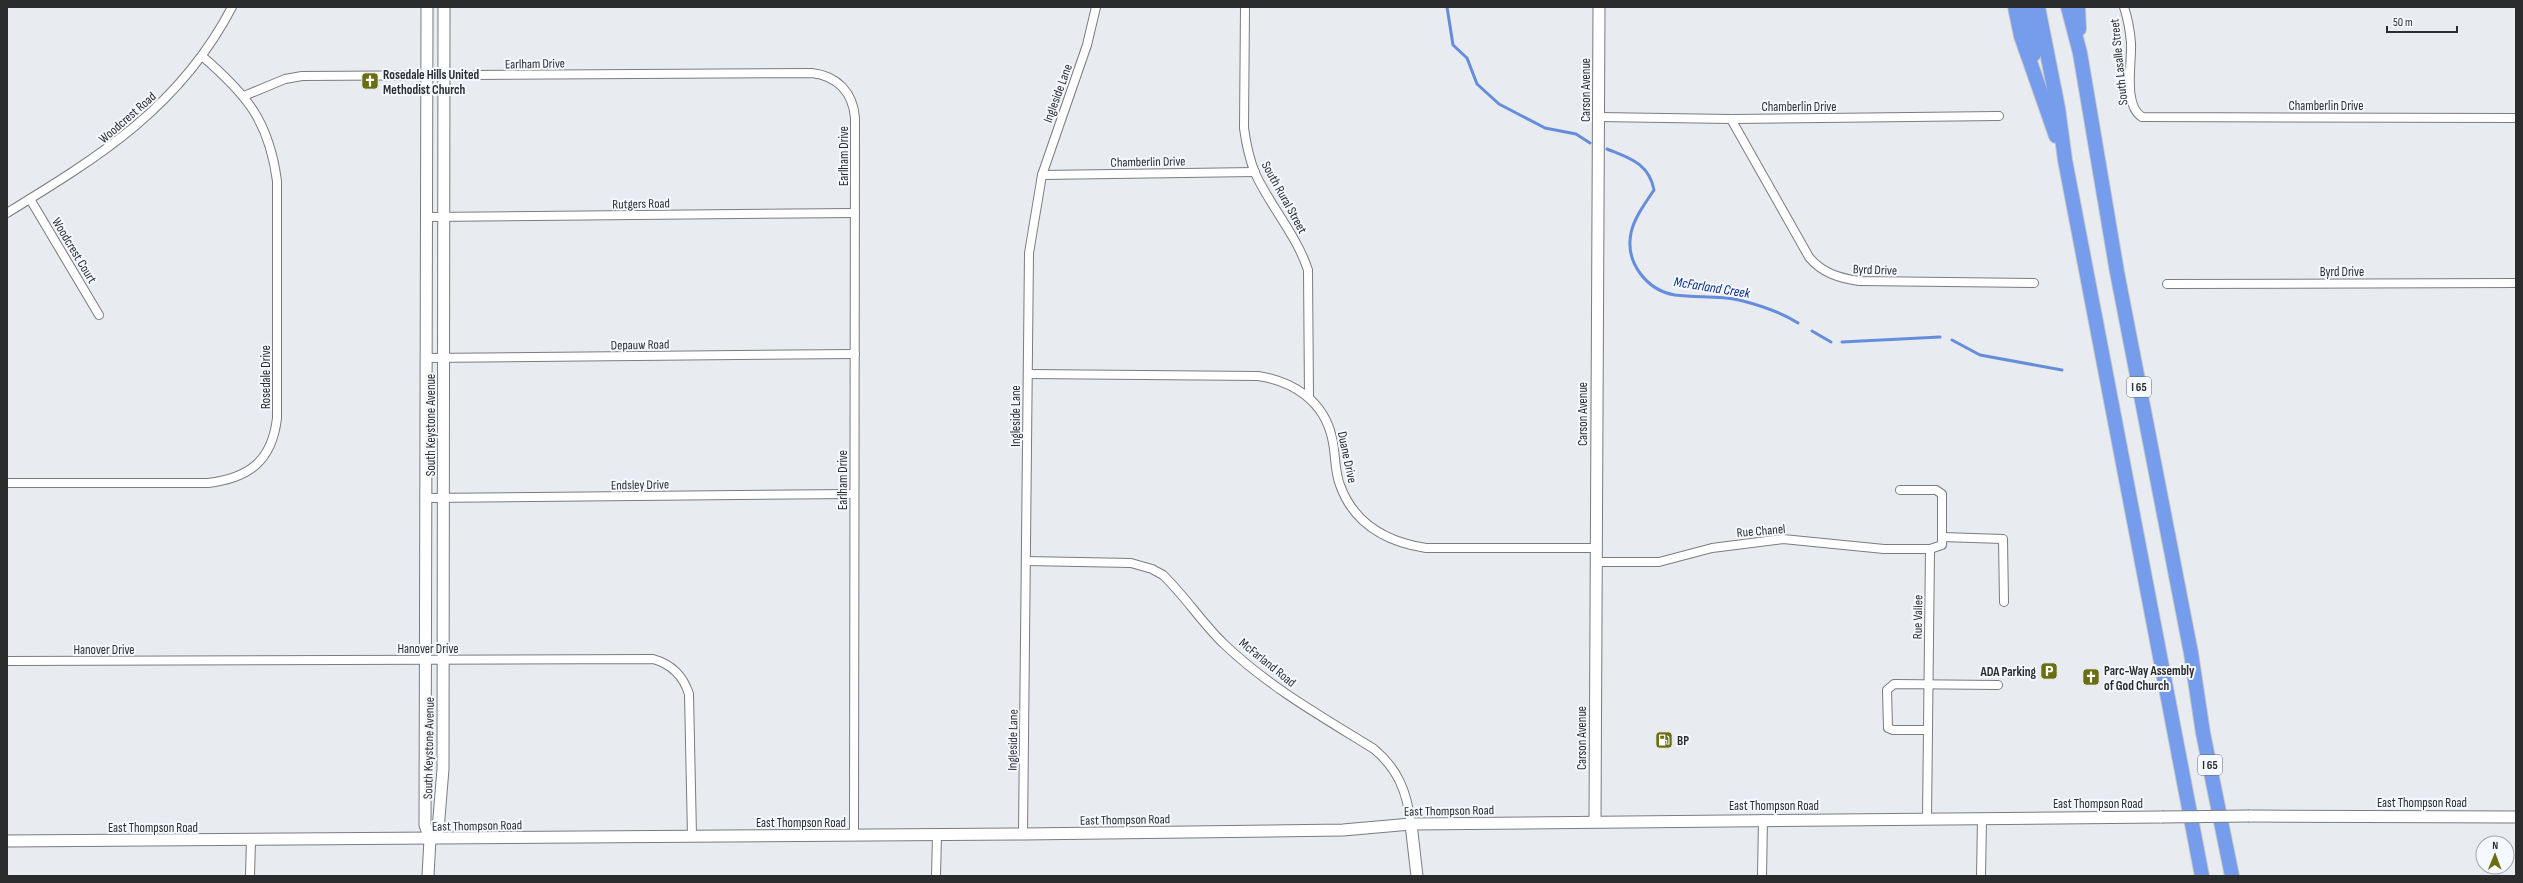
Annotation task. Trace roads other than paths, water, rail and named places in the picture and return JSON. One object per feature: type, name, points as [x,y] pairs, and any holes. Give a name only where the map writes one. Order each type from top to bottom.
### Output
[{"type":"highway","points":[[2015,7],[2020,36],[2065,160]]},
{"type":"highway","points":[[2025,7],[2039,88]]},
{"type":"highway","name":"I 65","points":[[2038,7],[2058,108],[2065,160],[2202,876]]},
{"type":"highway","name":"I 65","points":[[2068,7],[2080,53],[2117,272],[2191,653],[2203,733],[2232,876]]},
{"type":"highway","points":[[2078,7],[2080,53]]},
{"type":"main road","name":"South Keystone Avenue","points":[[427,7],[425,825],[430,839],[428,876]]},
{"type":"main road","name":"South Keystone Avenue","points":[[430,839],[438,830],[440,807],[443,660],[444,7]]},
{"type":"main road","name":"Carson Avenue","points":[[1595,821],[1595,548],[1599,7]]},
{"type":"main road","name":"East Thompson Road","points":[[7,841],[937,835],[1343,830],[1411,824],[1763,819],[2250,816],[2516,817]]},
{"type":"main road","name":"McFarland Road","points":[[1411,824],[1417,876]]},
{"type":"street","name":"Woodcrest Road","points":[[7,213],[85,165],[131,131],[168,96],[202,56],[232,7]]},
{"type":"street","name":"Ingleside Lane","points":[[1023,834],[1030,253],[1042,175],[1087,45],[1096,7]]},
{"type":"street","name":"South Rural Street","points":[[1245,7],[1244,128],[1246,146],[1255,172],[1301,250],[1308,270],[1309,397]]},
{"type":"street","name":"South Lasalle Street","points":[[2124,7],[2131,41],[2131,93],[2133,105],[2138,114]]},
{"type":"street","name":"Rosedale Drive","points":[[7,483],[208,483],[237,477],[251,470],[263,459],[273,437],[277,418],[277,181],[267,138],[244,96],[202,56]]},
{"type":"street","name":"Earlham Drive","points":[[244,96],[270,84],[302,76],[812,73],[825,74],[843,86],[850,97],[854,109],[854,835]]},
{"type":"street","name":"Chamberlin Drive","points":[[2138,114],[2146,118],[2516,118]]},
{"type":"street","name":"Chamberlin Drive","points":[[1598,117],[1731,119],[1999,116]]},
{"type":"street","name":"Byrd Drive","points":[[1731,119],[1809,257],[1829,274],[1841,279],[1859,281],[2034,283]]},
{"type":"street","name":"Chamberlin Drive","points":[[1042,175],[1255,172]]},
{"type":"street","name":"Woodcrest Court","points":[[30,199],[99,315]]},
{"type":"street","name":"Rutgers Road","points":[[427,217],[855,213]]},
{"type":"street","name":"Byrd Drive","points":[[2167,284],[2516,283]]},
{"type":"street","name":"Depauw Road","points":[[426,358],[855,354]]},
{"type":"street","name":"Duane Drive","points":[[1028,374],[1258,376],[1288,383],[1309,397],[1322,414],[1330,429],[1336,473],[1345,497],[1366,524],[1392,540],[1426,548],[1595,548]]},
{"type":"street","points":[[1900,490],[1936,490],[1942,494],[1942,545],[1930,549]]},
{"type":"street","name":"Endsley Drive","points":[[426,498],[854,494]]},
{"type":"street","points":[[1942,537],[2003,539],[2004,602]]},
{"type":"street","name":"Rue Chanel","points":[[1595,562],[1659,562],[1712,548],[1784,539],[1884,549],[1930,549]]},
{"type":"street","name":"Rue Vallee","points":[[1927,818],[1930,549]]},
{"type":"street","name":"McFarland Road","points":[[1026,561],[1131,563],[1152,569],[1163,575],[1223,643],[1245,663],[1303,707],[1374,749],[1384,757],[1393,767],[1403,784],[1409,803],[1411,824]]},
{"type":"street","name":"Hanover Drive","points":[[7,661],[653,659],[673,668],[687,686],[690,699],[692,836]]},
{"type":"street","points":[[1928,730],[1894,730],[1888,728],[1886,723],[1887,690],[1889,686],[1998,686]]},
{"type":"street","points":[[1981,876],[1982,818]]},
{"type":"street","points":[[1762,876],[1763,819]]},
{"type":"street","points":[[936,876],[937,835]]},
{"type":"street","points":[[250,876],[251,840]]},
{"type":"waterway","name":"McFarland Creek","points":[[1447,7],[1453,45],[1467,58],[1477,84],[1499,104],[1545,128],[1576,134],[1590,143]]},
{"type":"waterway","name":"McFarland Creek","points":[[1607,149],[1623,155],[1643,168],[1648,173],[1654,190],[1635,222],[1631,233],[1630,244],[1631,254],[1635,264],[1647,281],[1655,287],[1675,295],[1731,298],[1747,302],[1777,312],[1798,323]]},
{"type":"waterway","name":"McFarland Creek","points":[[1812,331],[1831,342]]},
{"type":"waterway","name":"McFarland Creek","points":[[1842,342],[1940,337]]},
{"type":"waterway","name":"McFarland Creek","points":[[1952,340],[1980,355],[2062,370]]},
{"type":"place","name":"Rosedale Hills United Methodist Church","points":[[370,81]]},
{"type":"place","name":"ADA Parking","points":[[2049,671]]},
{"type":"place","name":"Parc-Way Assembly of God Church","points":[[2091,677]]},
{"type":"place","name":"BP","points":[[1664,740]]}]
